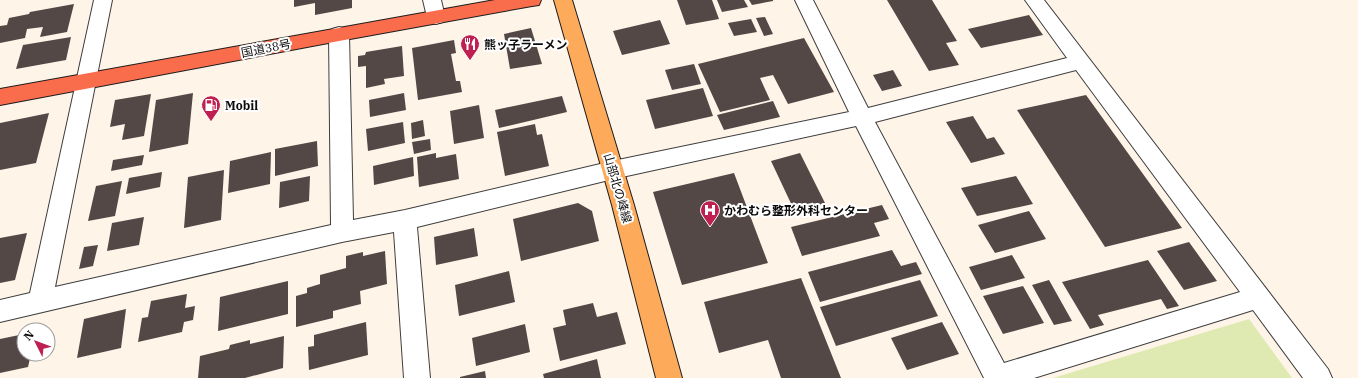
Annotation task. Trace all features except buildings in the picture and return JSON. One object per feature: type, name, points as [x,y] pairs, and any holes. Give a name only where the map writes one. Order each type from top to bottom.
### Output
[{"type":"highway","name":"国道38号","points":[[0,97],[339,34],[434,8],[532,0]]},
{"type":"main road","name":"山部北の峰線","points":[[563,0],[613,170],[669,378]]},
{"type":"street","points":[[40,301],[104,0]]},
{"type":"street","points":[[804,0],[862,117],[997,377],[1259,297]]},
{"type":"street","points":[[1034,0],[1319,378]]},
{"type":"street","points":[[339,34],[342,232]]},
{"type":"street","points":[[0,311],[342,232],[405,220],[613,170],[862,117],[1080,62]]},
{"type":"street","points":[[405,220],[417,378]]},
{"type":"green space","points":[[1249,319],[1292,378],[1053,378]]},
{"type":"place","name":"熊ッ子ラーメン","points":[[470,61]]},
{"type":"place","name":"Mobil","points":[[211,122]]},
{"type":"place","name":"かわむら整形外科センター","points":[[710,227]]}]
